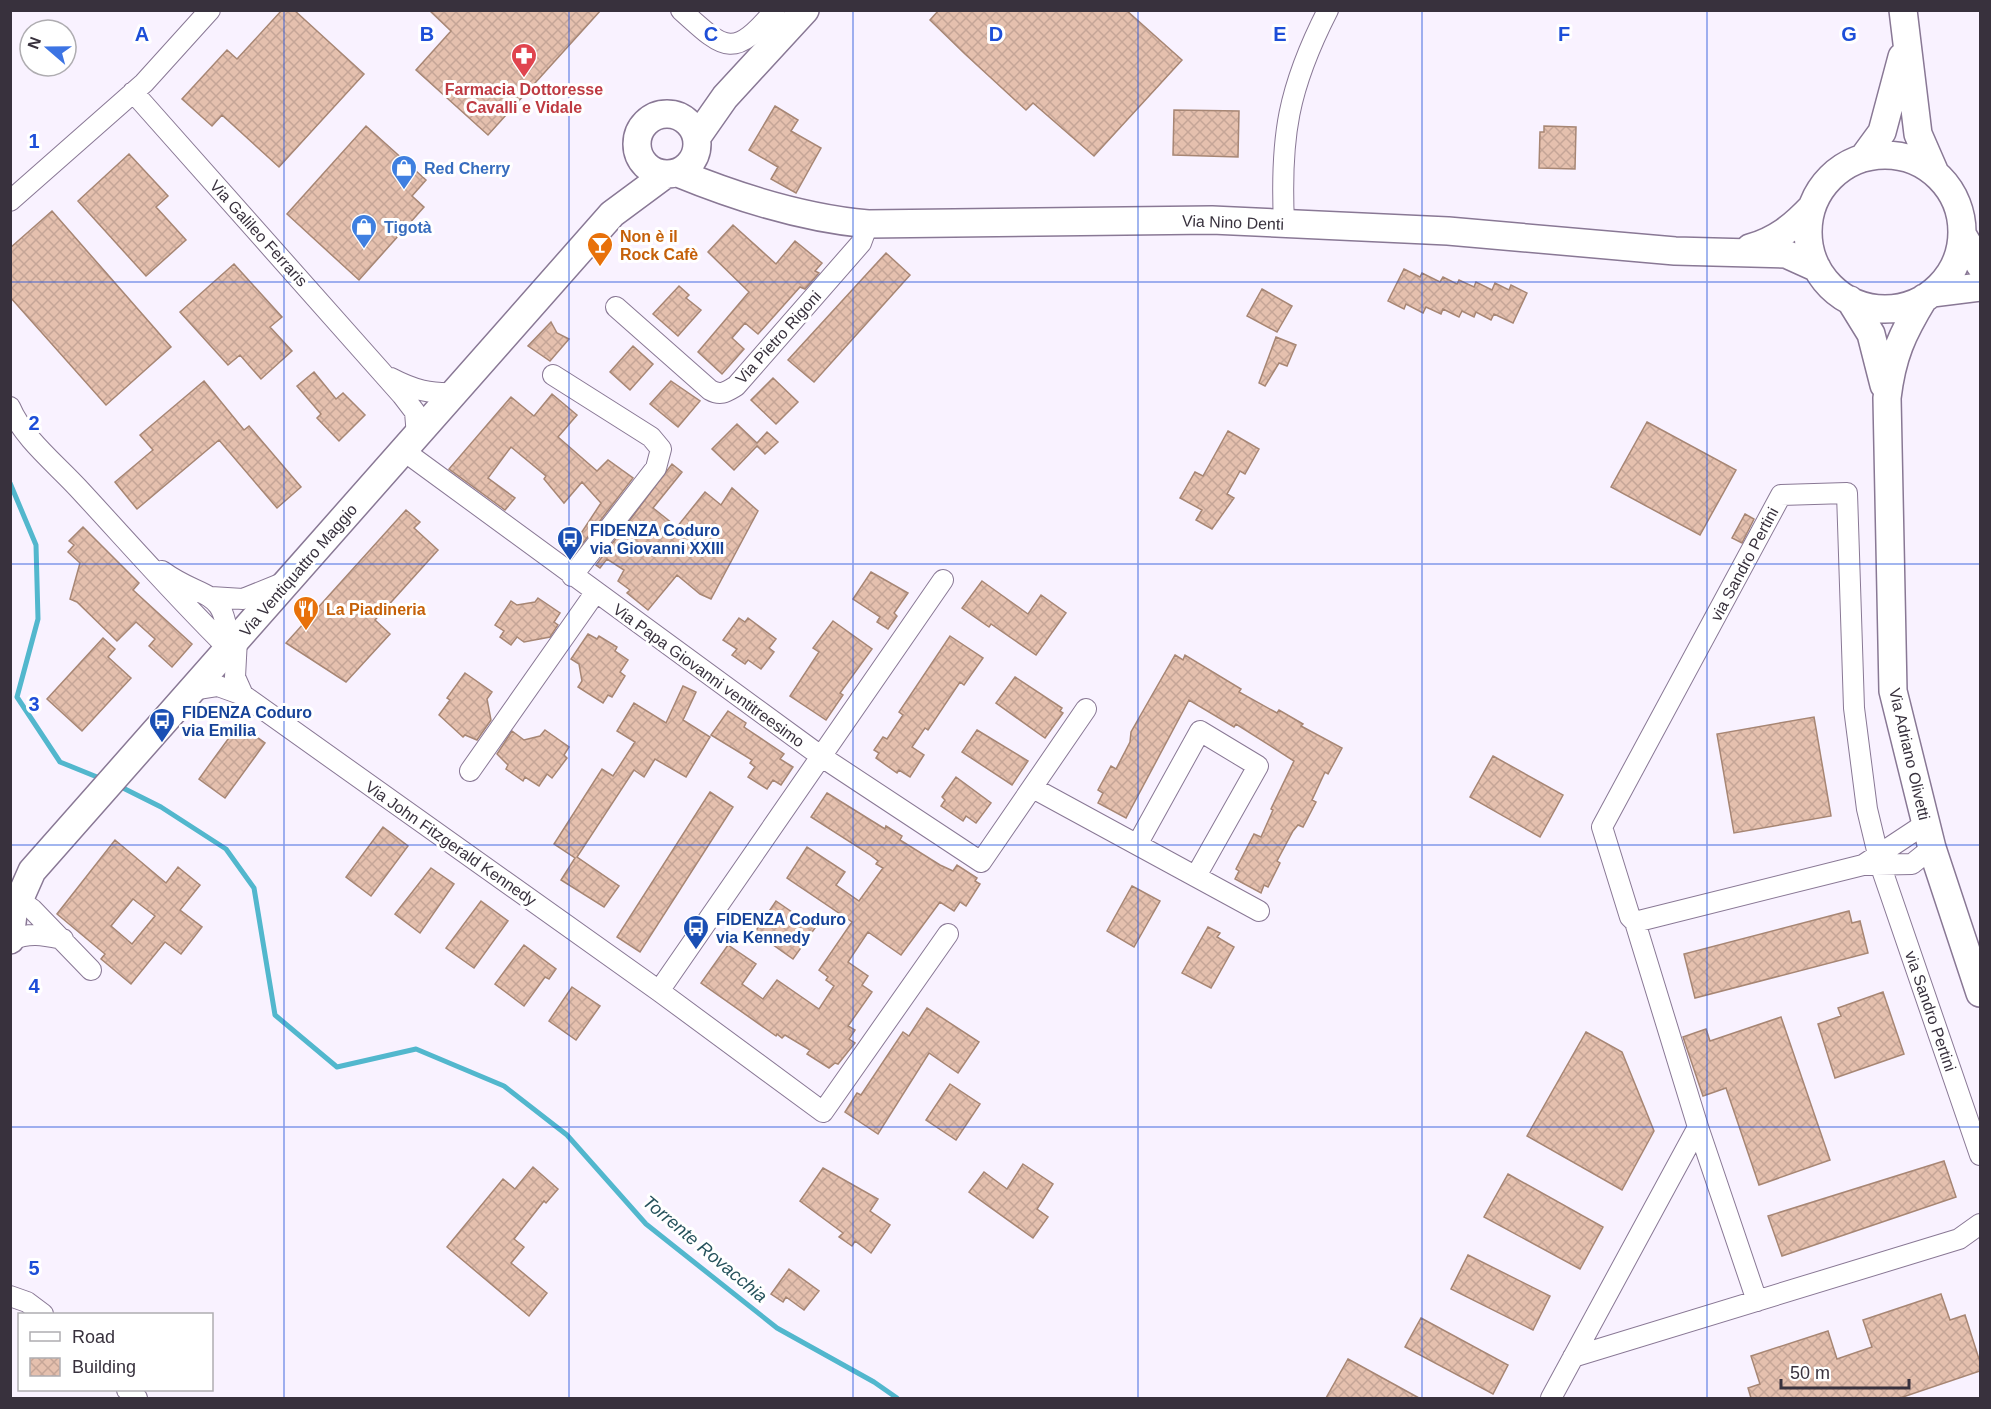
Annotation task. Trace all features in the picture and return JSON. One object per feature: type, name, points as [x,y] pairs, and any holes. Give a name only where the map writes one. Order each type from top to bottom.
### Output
[{"type":"street","points":[[10,201],[133,92],[210,10]]},
{"type":"street","points":[[681,10],[717,42],[733,45],[756,32],[775,10]]},
{"type":"street","points":[[612,214],[693,160],[697,140],[725,97],[804,10]]},
{"type":"street","points":[[1284,223],[1282,167],[1287,120],[1298,76],[1328,10]]},
{"type":"street","points":[[1863,158],[1882,132],[1905,23]]},
{"type":"street","points":[[1905,23],[1918,134],[1935,173],[1955,201],[1962,234],[1980,264]]},
{"type":"street","name":"Via Galileo Ferraris","points":[[133,92],[384,374],[415,412],[410,443]]},
{"type":"street","points":[[672,173],[650,169],[640,156],[637,142],[642,127],[656,116],[725,97]]},
{"type":"street","points":[[670,114],[687,121],[697,140]]},
{"type":"street","name":"Via Nino Denti","points":[[697,140],[705,163],[735,192]]},
{"type":"street","points":[[1935,173],[1909,158],[1886,155],[1863,158],[1838,171],[1818,194],[1812,207],[1808,238],[1817,268],[1837,292],[1850,300],[1879,309],[1895,308],[1928,296],[1980,287]]},
{"type":"street","points":[[612,214],[640,156]]},
{"type":"street","name":"Via Nino Denti","points":[[672,173],[714,188],[735,192],[774,207],[826,220],[868,224],[1103,219],[1284,223],[1448,231],[1676,251],[1786,254],[1817,268]]},
{"type":"street","name":"Via Nino Denti","points":[[1734,252],[1772,241],[1789,231],[1812,207]]},
{"type":"street","name":"Via Ventiquattro Maggio","points":[[10,940],[13,914],[32,871],[612,214]]},
{"type":"street","name":"Via Pietro Rigoni","points":[[616,307],[710,390],[716,394],[724,393],[736,386],[861,243],[868,224]]},
{"type":"street","points":[[1887,398],[1891,362],[1903,332],[1928,296],[1953,267],[1962,234]]},
{"type":"street","points":[[1850,300],[1871,334],[1887,398]]},
{"type":"street","points":[[384,374],[412,389],[431,394],[455,393]]},
{"type":"street","points":[[553,375],[651,437],[661,449],[656,468],[572,576]]},
{"type":"street","name":"Via Adriano Olivetti","points":[[1887,398],[1893,691],[1929,836],[1980,993]]},
{"type":"street","points":[[10,407],[27,432],[145,560],[166,587],[233,644]]},
{"type":"street","name":"Via Papa Giovanni ventitreesimo","points":[[410,443],[572,576],[822,757]]},
{"type":"street","name":"via Sandro Pertini","points":[[1756,1301],[1698,1127],[1635,922],[1630,917],[1602,827],[1781,495],[1847,493],[1854,708],[1874,862],[1980,1155]]},
{"type":"street","points":[[145,560],[172,579],[218,601],[233,644],[235,677],[243,695]]},
{"type":"street","points":[[210,597],[243,599],[289,580]]},
{"type":"street","points":[[659,991],[943,580]]},
{"type":"street","name":"Via Papa Giovanni ventitreesimo","points":[[470,771],[595,593]]},
{"type":"street","name":"Via John Fitzgerald Kennedy","points":[[193,690],[218,686],[243,695],[659,991],[823,1112],[948,934]]},
{"type":"street","points":[[822,757],[981,862],[1086,709]]},
{"type":"street","points":[[1138,843],[1200,731],[1258,766],[1196,876]]},
{"type":"street","points":[[1033,788],[1138,843],[1259,911]]},
{"type":"street","points":[[1635,922],[1874,862],[1929,836]]},
{"type":"street","points":[[1905,866],[1912,864],[1929,836]]},
{"type":"street","points":[[1874,862],[1905,866],[1929,879],[1950,933],[1965,948]]},
{"type":"street","points":[[19,900],[63,939],[91,970]]},
{"type":"street","points":[[10,940],[24,934],[37,933],[63,939]]},
{"type":"street","points":[[1551,1398],[1698,1127]]},
{"type":"street","points":[[1573,1356],[1959,1239],[1980,1224]]},
{"type":"street","points":[[10,1296],[27,1302],[42,1313]]},
{"type":"building","points":[[282,10],[294,10],[364,74],[279,167],[222,115],[212,126],[182,99],[227,50],[237,59]]},
{"type":"building","points":[[429,10],[601,10],[488,135],[416,70],[451,31]]},
{"type":"building","points":[[939,10],[1126,10],[1182,60],[1094,156],[1033,103],[1026,110],[965,54],[930,20]]},
{"type":"building","points":[[775,106],[798,120],[791,131],[821,148],[796,193],[771,179],[778,167],[749,150]]},
{"type":"building","points":[[1174,110],[1239,111],[1238,157],[1173,155]]},
{"type":"building","points":[[366,126],[426,180],[412,196],[424,207],[359,280],[287,214]]},
{"type":"building","points":[[1544,126],[1576,127],[1575,169],[1539,168],[1540,132],[1544,132]]},
{"type":"building","points":[[129,154],[168,196],[156,207],[186,240],[146,276],[78,201]]},
{"type":"building","points":[[52,211],[171,347],[106,405],[10,297],[10,248]]},
{"type":"building","points":[[733,225],[776,264],[795,241],[822,263],[815,271],[819,273],[805,289],[800,287],[758,334],[745,323],[732,338],[744,349],[722,374],[698,352],[749,292],[708,252]]},
{"type":"building","points":[[886,253],[910,275],[814,382],[788,360]]},
{"type":"building","points":[[234,264],[282,317],[270,327],[292,351],[261,379],[240,355],[228,365],[180,312]]},
{"type":"building","points":[[1404,269],[1420,277],[1422,273],[1440,282],[1443,277],[1457,284],[1459,280],[1474,287],[1476,282],[1492,290],[1495,283],[1509,290],[1511,285],[1527,293],[1513,323],[1494,314],[1491,320],[1476,312],[1474,317],[1462,311],[1459,317],[1443,309],[1441,314],[1426,307],[1423,313],[1406,304],[1404,309],[1388,301]]},
{"type":"building","points":[[679,286],[689,295],[686,298],[701,310],[678,336],[653,314]]},
{"type":"building","points":[[1262,289],[1292,306],[1277,332],[1247,316]]},
{"type":"building","points":[[551,322],[557,333],[569,339],[550,361],[528,346]]},
{"type":"building","points":[[1276,337],[1296,345],[1287,366],[1279,363],[1265,386],[1259,383]]},
{"type":"building","points":[[633,346],[653,364],[630,390],[610,372]]},
{"type":"building","points":[[314,372],[336,399],[343,393],[365,415],[339,441],[317,418],[321,414],[297,386]]},
{"type":"building","points":[[773,378],[798,402],[776,424],[751,400]]},
{"type":"building","points":[[204,381],[244,430],[249,426],[301,487],[277,508],[219,440],[137,509],[115,482],[153,450],[140,435]]},
{"type":"building","points":[[671,381],[700,401],[678,427],[650,404]]},
{"type":"building","points":[[552,394],[577,415],[558,437],[597,471],[608,460],[633,478],[573,556],[568,553],[601,503],[582,482],[564,503],[544,479],[546,476],[511,447],[488,478],[515,498],[505,510],[449,469],[511,397],[534,416]]},
{"type":"building","points":[[1647,422],[1736,470],[1700,535],[1611,487]]},
{"type":"building","points":[[737,424],[757,443],[767,432],[778,442],[765,454],[757,446],[734,470],[712,449]]},
{"type":"building","points":[[1228,431],[1259,449],[1245,474],[1240,471],[1227,494],[1234,498],[1212,529],[1196,520],[1202,510],[1180,498],[1195,472],[1203,476]]},
{"type":"building","points":[[672,464],[682,472],[653,508],[677,527],[705,492],[721,505],[732,488],[758,511],[711,599],[700,594],[677,575],[648,610],[627,593],[630,590],[618,581],[624,570],[607,559],[600,568],[596,565]]},
{"type":"building","points":[[406,510],[420,522],[414,528],[438,550],[375,620],[390,634],[346,682],[286,643]]},
{"type":"building","points":[[1745,514],[1754,519],[1742,543],[1732,538]]},
{"type":"building","points":[[83,527],[139,583],[133,590],[192,644],[172,667],[149,646],[155,639],[136,622],[117,641],[77,602],[70,599],[80,563],[68,552],[74,545],[69,541]]},
{"type":"building","points":[[871,572],[908,593],[894,613],[897,616],[888,629],[877,622],[880,617],[853,599]]},
{"type":"building","points":[[982,581],[1028,614],[1041,595],[1066,613],[1036,655],[991,624],[989,627],[962,608]]},
{"type":"building","points":[[538,598],[560,613],[554,622],[558,625],[550,637],[524,642],[517,637],[511,645],[500,637],[504,631],[495,625],[511,601],[517,605],[535,602]]},
{"type":"building","points":[[739,618],[745,622],[748,618],[776,639],[769,648],[774,652],[761,669],[748,660],[745,664],[732,655],[737,649],[723,640]]},
{"type":"building","points":[[833,621],[872,649],[840,693],[843,695],[826,720],[790,696],[819,652],[813,648]]},
{"type":"building","points":[[588,634],[597,639],[599,636],[617,647],[615,651],[628,660],[620,672],[625,676],[612,697],[608,695],[603,703],[578,687],[582,681],[579,664],[571,659]]},
{"type":"building","points":[[950,636],[983,658],[964,685],[960,682],[928,730],[925,728],[912,747],[924,755],[910,777],[899,770],[897,773],[876,758],[879,753],[874,750],[883,737],[887,739],[903,715],[899,712]]},
{"type":"building","points":[[103,638],[115,649],[108,657],[131,678],[82,731],[47,699]]},
{"type":"building","points":[[1175,655],[1183,660],[1185,655],[1241,689],[1239,692],[1277,713],[1279,710],[1303,724],[1301,726],[1342,748],[1328,774],[1325,772],[1312,800],[1316,802],[1303,827],[1298,825],[1293,831],[1277,861],[1280,863],[1268,887],[1264,885],[1261,893],[1235,879],[1239,871],[1236,869],[1254,834],[1261,837],[1273,810],[1271,809],[1294,761],[1236,724],[1234,727],[1189,700],[1126,818],[1098,803],[1103,793],[1098,790],[1111,766],[1116,769],[1130,742],[1131,732]]},
{"type":"building","points":[[465,673],[492,692],[487,699],[491,720],[477,740],[465,735],[463,737],[439,715],[450,700],[447,698]]},
{"type":"building","points":[[1015,677],[1062,708],[1060,711],[1063,713],[1045,738],[996,703]]},
{"type":"building","points":[[683,686],[696,692],[683,720],[710,737],[686,777],[655,759],[644,777],[634,770],[577,857],[619,886],[604,907],[561,880],[575,858],[554,844],[602,769],[613,776],[635,742],[617,731],[634,703],[666,723]]},
{"type":"building","points":[[728,711],[746,723],[744,727],[784,754],[780,759],[793,767],[781,785],[773,780],[767,789],[748,777],[755,767],[750,763],[752,760],[711,735]]},
{"type":"building","points":[[1814,717],[1831,816],[1734,833],[1717,734]]},
{"type":"building","points":[[239,724],[265,743],[225,798],[199,779]]},
{"type":"building","points":[[545,730],[569,747],[564,755],[567,758],[552,778],[547,774],[539,786],[525,777],[523,781],[506,769],[508,765],[497,754],[512,731],[524,740],[540,736]]},
{"type":"building","points":[[977,730],[1028,761],[1012,785],[962,752]]},
{"type":"building","points":[[1493,756],[1563,795],[1540,837],[1470,797]]},
{"type":"building","points":[[956,777],[991,803],[976,823],[966,816],[963,821],[941,806],[945,800],[942,797]]},
{"type":"building","points":[[710,792],[733,807],[640,952],[617,937]]},
{"type":"building","points":[[827,793],[885,829],[886,826],[902,836],[900,840],[940,865],[953,871],[957,865],[977,878],[975,881],[980,884],[966,906],[960,902],[954,911],[940,902],[901,955],[868,932],[848,962],[868,976],[862,985],[872,992],[848,1026],[855,1030],[849,1039],[855,1043],[838,1064],[835,1063],[829,1068],[807,1054],[810,1050],[785,1035],[782,1038],[777,1034],[776,1036],[701,983],[728,945],[756,964],[742,984],[763,999],[777,980],[819,1009],[834,986],[819,970],[852,922],[787,878],[807,847],[845,872],[836,885],[859,901],[883,868],[876,864],[878,861],[869,854],[811,817]]},
{"type":"building","points":[[383,827],[408,846],[371,896],[346,877]]},
{"type":"building","points":[[115,840],[166,883],[178,867],[200,885],[180,910],[202,927],[181,954],[165,942],[131,984],[101,959],[105,954],[57,914]],"holes":[[[133,899],[155,916],[132,944],[111,926]]]},
{"type":"building","points":[[431,868],[454,884],[420,933],[395,914]]},
{"type":"building","points":[[1132,886],[1160,901],[1134,947],[1107,931]]},
{"type":"building","points":[[481,901],[508,921],[474,968],[446,948]]},
{"type":"building","points":[[776,901],[815,928],[793,959],[755,932]]},
{"type":"building","points":[[1849,911],[1852,923],[1860,921],[1868,953],[1695,998],[1684,954]]},
{"type":"building","points":[[1208,927],[1220,933],[1217,937],[1234,947],[1211,988],[1182,973]]},
{"type":"building","points":[[524,945],[556,969],[549,979],[545,977],[524,1006],[495,984]]},
{"type":"building","points":[[572,987],[600,1006],[576,1040],[549,1021]]},
{"type":"building","points":[[1883,992],[1904,1054],[1835,1078],[1818,1024],[1841,1016],[1838,1008]]},
{"type":"building","points":[[927,1008],[979,1042],[958,1073],[929,1053],[878,1134],[845,1112],[857,1093],[861,1095],[903,1032],[909,1036]]},
{"type":"building","points":[[1781,1017],[1830,1160],[1759,1185],[1726,1088],[1703,1096],[1683,1037],[1706,1029],[1710,1041]]},
{"type":"building","points":[[1586,1032],[1622,1052],[1654,1131],[1622,1190],[1527,1136]]},
{"type":"building","points":[[950,1084],[980,1104],[956,1140],[926,1120]]},
{"type":"building","points":[[1944,1161],[1956,1197],[1782,1256],[1768,1216]]},
{"type":"building","points":[[1023,1164],[1053,1184],[1037,1209],[1048,1217],[1033,1238],[969,1192],[984,1172],[1007,1189]]},
{"type":"building","points":[[533,1167],[558,1189],[546,1203],[544,1201],[514,1239],[524,1247],[511,1263],[547,1293],[529,1316],[447,1247],[503,1179],[515,1189]]},
{"type":"building","points":[[823,1168],[878,1199],[870,1211],[890,1225],[871,1253],[855,1241],[852,1246],[839,1237],[843,1233],[800,1201]]},
{"type":"building","points":[[1508,1174],[1603,1227],[1580,1269],[1484,1217]]},
{"type":"building","points":[[1468,1255],[1550,1296],[1533,1330],[1451,1289]]},
{"type":"building","points":[[789,1269],[819,1291],[804,1310],[786,1297],[783,1302],[771,1294]]},
{"type":"building","points":[[1941,1294],[1950,1320],[1965,1315],[1980,1362],[1980,1371],[1900,1398],[1751,1398],[1748,1388],[1760,1384],[1751,1356],[1828,1331],[1837,1359],[1872,1347],[1863,1320]]},
{"type":"building","points":[[1421,1318],[1508,1365],[1493,1394],[1405,1347]]},
{"type":"building","points":[[1348,1359],[1419,1398],[1326,1398]]},
{"type":"waterway","name":"Torrente Rovacchia","points":[[10,483],[36,545],[38,619],[17,697],[60,762],[102,779]]},
{"type":"waterway","name":"Torrente Rovacchia","points":[[117,785],[161,807],[226,849],[254,888],[275,1015],[337,1067],[416,1049],[504,1086],[567,1135],[646,1224],[777,1328],[874,1382],[897,1398]]},
{"type":"place","name":"Farmacia Dottoresse Cavalli e Vidale","points":[[524,79]]},
{"type":"place","name":"Red Cherry","points":[[404,191]]},
{"type":"place","name":"Tigotà","points":[[364,250]]},
{"type":"place","name":"Non è il Rock Cafè","points":[[600,268]]},
{"type":"place","name":"FIDENZA Coduro via Giovanni XXIII","points":[[570,562]]},
{"type":"place","name":"La Piadineria","points":[[306,632]]},
{"type":"place","name":"FIDENZA Coduro via Emilia","points":[[162,744]]},
{"type":"place","name":"FIDENZA Coduro via Kennedy","points":[[696,951]]}]
